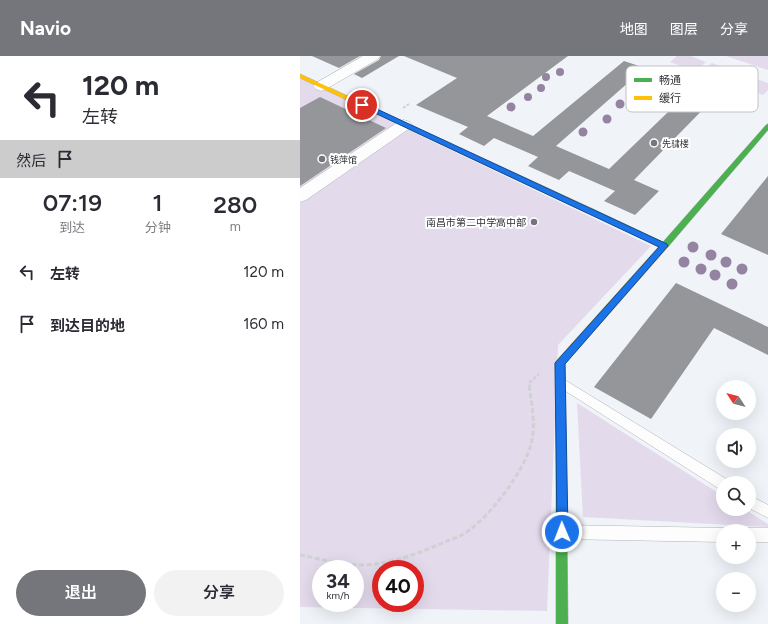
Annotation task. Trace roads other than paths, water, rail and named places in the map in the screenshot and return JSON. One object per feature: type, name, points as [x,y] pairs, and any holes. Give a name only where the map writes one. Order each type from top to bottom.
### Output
[{"type":"street","points":[[322,86],[373,56]]},
{"type":"street","points":[[300,76],[664,246]]},
{"type":"street","points":[[300,196],[404,124]]},
{"type":"street","points":[[562,624],[560,363],[765,134],[768,126]]},
{"type":"lane","points":[[559,382],[716,480]]},
{"type":"lane","points":[[756,504],[768,512]]},
{"type":"lane","points":[[562,532],[716,535]]},
{"type":"lane","points":[[756,535],[768,535]]},
{"type":"place","name":"先骕楼","points":[[654,143]]},
{"type":"place","name":"钱萍馆","points":[[322,159]]},
{"type":"place","name":"南昌市第二中学高中部","points":[[534,222]]}]
